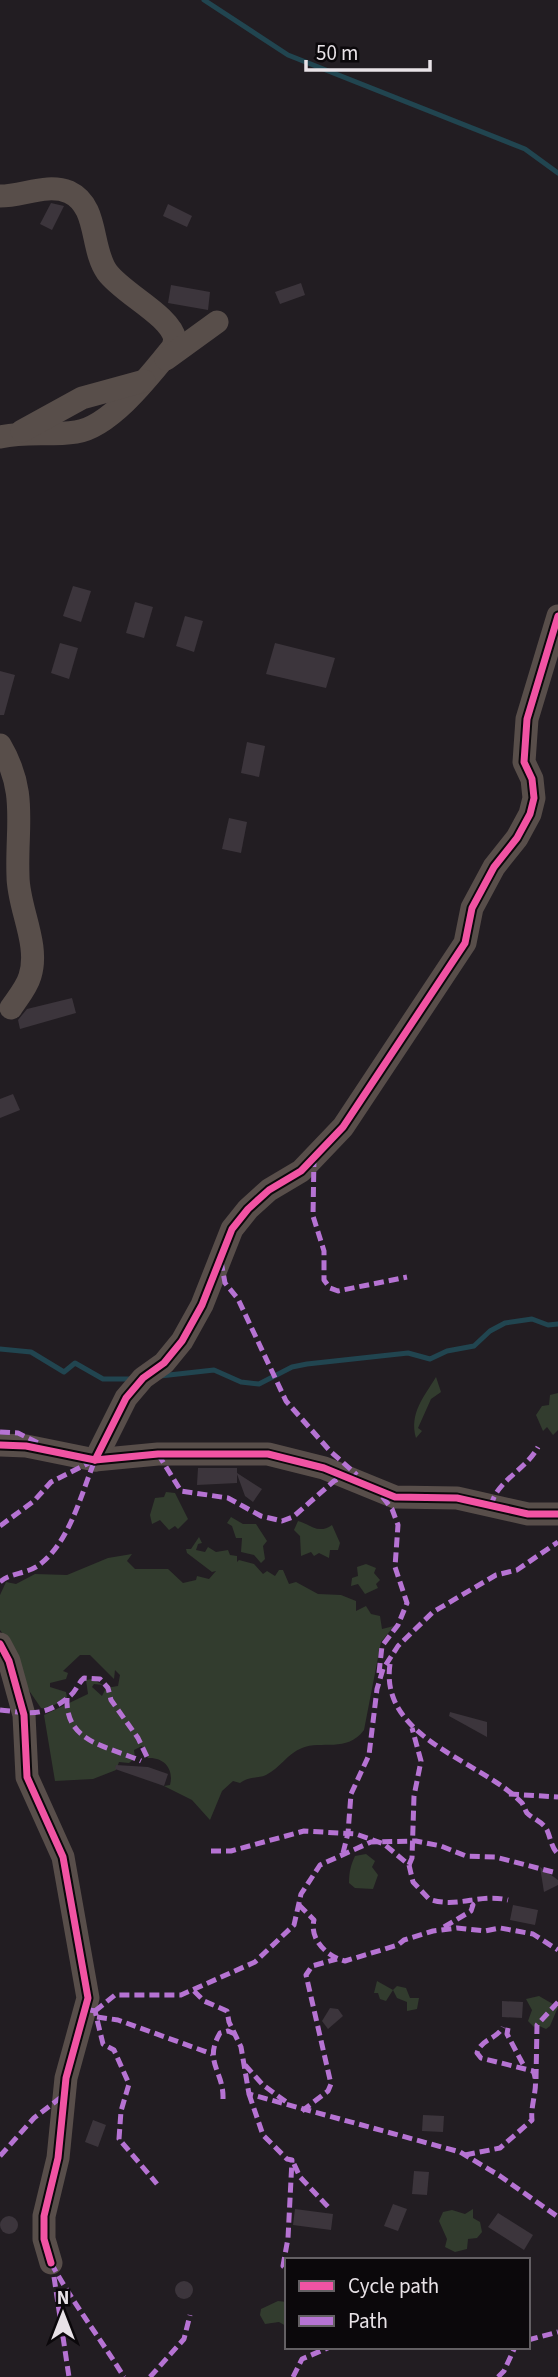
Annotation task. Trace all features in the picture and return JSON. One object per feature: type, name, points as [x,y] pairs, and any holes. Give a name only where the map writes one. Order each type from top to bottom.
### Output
[{"type":"street","points":[[0,196],[58,189],[79,198],[91,220],[105,269],[113,280],[174,332],[173,347],[106,417],[84,430],[10,435]]},
{"type":"street","points":[[151,373],[217,322]]},
{"type":"street","points":[[95,1460],[126,1398],[143,1378],[164,1363],[182,1341],[202,1305],[232,1229],[248,1209],[270,1190],[301,1171],[343,1127],[465,943],[472,908],[494,867],[517,838],[530,814],[534,798],[532,779],[524,762],[524,743],[532,698],[542,678],[558,616]]},
{"type":"street","points":[[0,745],[9,760],[22,816],[18,877],[32,955],[30,977],[11,1008]]},
{"type":"street","points":[[0,1445],[26,1446],[95,1460],[158,1454],[268,1454],[324,1468],[395,1497],[457,1498],[528,1514],[558,1514]]},
{"type":"street","points":[[0,1644],[9,1661],[24,1715],[27,1777],[63,1857],[75,1929],[89,1986],[89,1998],[66,2078],[58,2158],[44,2216],[44,2239],[51,2263]]},
{"type":"green space","points":[[436,1377],[441,1392],[431,1399],[418,1428],[422,1431],[416,1438],[416,1413]]},
{"type":"green space","points":[[558,1393],[558,1430],[553,1435],[547,1427],[543,1431],[536,1415],[542,1406],[549,1405],[550,1395]]},
{"type":"green space","points":[[166,1492],[175,1493],[188,1519],[178,1529],[175,1526],[169,1530],[160,1520],[152,1524],[150,1515],[155,1498],[164,1497]]},
{"type":"green space","points":[[231,1517],[243,1524],[256,1524],[267,1541],[263,1546],[265,1559],[261,1563],[254,1555],[241,1552],[242,1538],[236,1538],[232,1526],[227,1523]]},
{"type":"green space","points":[[298,1521],[318,1529],[332,1525],[340,1543],[338,1550],[330,1550],[329,1558],[319,1553],[314,1556],[311,1552],[301,1556],[300,1536],[294,1530]]},
{"type":"green space","points":[[199,1537],[202,1543],[198,1544],[196,1550],[205,1552],[208,1547],[216,1552],[228,1550],[230,1555],[237,1556],[237,1562],[239,1560],[254,1564],[263,1574],[267,1571],[275,1576],[279,1570],[283,1570],[289,1584],[296,1582],[318,1594],[341,1595],[356,1601],[356,1611],[366,1606],[371,1614],[380,1616],[382,1629],[394,1626],[381,1642],[364,1730],[357,1737],[342,1744],[302,1748],[266,1775],[240,1783],[233,1781],[222,1791],[210,1820],[192,1800],[164,1786],[170,1785],[171,1779],[167,1765],[148,1758],[142,1746],[134,1750],[135,1758],[129,1763],[119,1762],[116,1770],[93,1779],[55,1781],[44,1715],[88,1694],[86,1680],[92,1679],[103,1685],[94,1684],[92,1687],[102,1696],[106,1688],[118,1686],[120,1675],[115,1670],[114,1679],[90,1655],[80,1655],[63,1671],[68,1673],[66,1679],[50,1683],[50,1687],[66,1692],[67,1698],[47,1709],[41,1708],[28,1689],[7,1639],[0,1630],[0,1595],[6,1582],[16,1584],[35,1574],[67,1575],[108,1558],[132,1554],[127,1561],[135,1569],[168,1569],[183,1583],[196,1580],[197,1576],[209,1579],[216,1571],[212,1572],[187,1553],[186,1549],[191,1549]]},
{"type":"green space","points":[[366,1564],[376,1568],[374,1573],[380,1580],[376,1584],[378,1588],[365,1594],[358,1584],[351,1586],[352,1578],[358,1576],[357,1567]]},
{"type":"green space","points":[[366,1854],[375,1861],[372,1867],[378,1875],[373,1889],[355,1888],[349,1883],[351,1865],[355,1856]]},
{"type":"green space","points":[[377,1981],[393,1990],[386,2001],[380,1999],[378,1993],[374,1993]]},
{"type":"green space","points":[[397,1986],[406,1988],[410,1998],[419,1998],[417,2009],[407,2011],[407,2002],[397,1998],[393,1990]]},
{"type":"green space","points":[[539,1996],[558,2007],[546,2029],[537,2025],[534,2027],[528,2021],[532,2010],[526,1999]]},
{"type":"green space","points":[[473,2209],[473,2218],[480,2222],[482,2232],[477,2238],[468,2239],[467,2249],[455,2252],[445,2247],[447,2239],[439,2221],[443,2212],[452,2210],[465,2214]]},
{"type":"green space","points":[[278,2301],[285,2302],[285,2325],[279,2322],[265,2324],[260,2315],[261,2309]]},
{"type":"building","points":[[51,203],[64,206],[52,230],[40,224]]},
{"type":"building","points":[[168,204],[192,216],[187,227],[163,216]]},
{"type":"building","points":[[301,283],[305,295],[280,304],[275,292]]},
{"type":"building","points":[[171,285],[210,292],[208,310],[168,303]]},
{"type":"building","points":[[73,586],[91,591],[81,622],[63,616]]},
{"type":"building","points":[[135,602],[153,607],[144,638],[126,633]]},
{"type":"building","points":[[185,616],[203,621],[194,652],[176,646]]},
{"type":"building","points":[[60,643],[78,648],[69,679],[51,673]]},
{"type":"building","points":[[275,643],[335,658],[326,688],[266,674]]},
{"type":"building","points":[[0,671],[15,675],[4,715],[0,715]]},
{"type":"building","points":[[247,742],[265,746],[259,777],[241,773]]},
{"type":"building","points":[[229,818],[247,822],[241,853],[222,849]]},
{"type":"building","points":[[72,998],[76,1013],[20,1029],[18,1020],[27,1009]]},
{"type":"building","points":[[13,1094],[20,1110],[0,1118],[0,1099]]},
{"type":"building","points":[[198,1468],[237,1468],[237,1473],[262,1489],[253,1502],[245,1496],[237,1474],[237,1483],[197,1485]]},
{"type":"building","points":[[450,1712],[487,1722],[487,1737],[449,1716]]},
{"type":"building","points":[[116,1765],[148,1767],[168,1774],[164,1786],[115,1769]]},
{"type":"building","points":[[540,1867],[558,1880],[558,1885],[544,1892]]},
{"type":"building","points":[[513,1905],[538,1910],[535,1925],[510,1920]]},
{"type":"building","points":[[502,2001],[523,2002],[522,2018],[502,2017]]},
{"type":"building","points":[[330,2008],[338,2009],[343,2016],[328,2029],[322,2021]]},
{"type":"building","points":[[423,2115],[444,2116],[443,2132],[422,2131]]},
{"type":"building","points":[[93,2120],[106,2125],[98,2147],[85,2142]]},
{"type":"building","points":[[414,2171],[429,2172],[427,2195],[412,2194]]},
{"type":"building","points":[[393,2204],[407,2209],[398,2231],[384,2226]]},
{"type":"building","points":[[295,2209],[333,2214],[331,2230],[293,2225]]},
{"type":"building","points":[[498,2213],[533,2235],[524,2250],[488,2227]]},
{"type":"building","points":[[9,2216],[15,2219],[18,2225],[15,2231],[9,2234],[3,2231],[0,2225],[3,2219]]},
{"type":"building","points":[[184,2281],[190,2284],[193,2290],[190,2296],[184,2299],[178,2296],[175,2290],[178,2284]]},
{"type":"waterway","points":[[204,0],[288,55],[525,149],[558,173]]},
{"type":"waterway","points":[[160,1376],[214,1370],[241,1382],[259,1384],[292,1367],[307,1364],[408,1353],[430,1359],[447,1351],[474,1346],[490,1331],[505,1323],[532,1319],[548,1325],[558,1324]]},
{"type":"waterway","points":[[0,1349],[31,1352],[64,1372],[75,1363],[103,1379],[133,1379]]},
{"type":"marked path","points":[[314,1157],[313,1216],[324,1251],[324,1280],[330,1288],[338,1291],[407,1277]]},
{"type":"marked path","points":[[221,1261],[225,1283],[238,1299],[286,1401],[330,1451],[357,1475]]},
{"type":"marked path","points":[[0,1432],[18,1433],[40,1444]]},
{"type":"marked path","points":[[491,1506],[499,1489],[538,1447]]},
{"type":"marked path","points":[[158,1454],[181,1491],[228,1498],[261,1516],[282,1521],[293,1517],[334,1481],[345,1476]]},
{"type":"marked path","points":[[0,1526],[34,1501],[51,1482],[95,1460]]},
{"type":"marked path","points":[[0,1582],[39,1565],[59,1544],[67,1531],[95,1460]]},
{"type":"marked path","points":[[379,1673],[382,1646],[398,1625],[407,1603],[395,1567],[398,1525],[392,1509],[381,1495]]},
{"type":"marked path","points":[[343,1853],[348,1833],[351,1794],[369,1755],[377,1689],[383,1669],[398,1646],[433,1612],[496,1575],[517,1570],[558,1542]]},
{"type":"marked path","points":[[390,1664],[391,1690],[400,1711],[416,1730],[504,1788],[522,1803],[527,1813],[545,1827],[558,1854]]},
{"type":"marked path","points":[[0,1710],[29,1713],[44,1711],[70,1696],[84,1678],[100,1679],[108,1688],[111,1700],[138,1738],[149,1761]]},
{"type":"marked path","points":[[67,1698],[68,1713],[81,1734],[91,1741],[141,1761]]},
{"type":"marked path","points":[[409,1865],[412,1858],[414,1796],[421,1761],[412,1728]]},
{"type":"marked path","points":[[509,1794],[558,1797]]},
{"type":"marked path","points":[[211,1851],[231,1851],[304,1831],[356,1834],[384,1844],[409,1865],[413,1882],[429,1899],[439,1902],[488,1898],[508,1900]]},
{"type":"marked path","points":[[95,2011],[115,1995],[181,1995],[255,1962],[294,1925],[301,1894],[320,1865],[371,1842],[416,1841],[441,1846],[466,1856],[495,1857],[553,1872]]},
{"type":"marked path","points":[[444,1927],[471,1911],[473,1905],[467,1900]]},
{"type":"marked path","points":[[299,1905],[314,1920],[314,1934],[321,1947],[332,1956],[345,1961],[433,1931],[457,1928],[485,1931],[500,1928],[533,1934],[558,1950]]},
{"type":"marked path","points":[[302,2111],[328,2091],[331,2084],[306,1975],[312,1966],[337,1959]]},
{"type":"marked path","points":[[194,1991],[204,2001],[227,2011],[229,2022],[241,2047],[249,2094],[460,2152],[500,2176],[558,2217]]},
{"type":"marked path","points":[[536,2079],[537,2025],[558,2002]]},
{"type":"marked path","points":[[90,2010],[95,2011],[103,2044],[114,2050],[129,2084],[121,2111],[119,2139],[157,2184]]},
{"type":"marked path","points":[[97,2017],[118,2020],[212,2054]]},
{"type":"marked path","points":[[465,2155],[500,2148],[532,2120],[536,2082],[533,2071],[481,2058],[477,2053],[479,2048],[503,2027]]},
{"type":"marked path","points":[[508,2028],[507,2034],[525,2068]]},
{"type":"marked path","points":[[223,2099],[213,2052],[220,2033],[228,2031],[237,2035]]},
{"type":"marked path","points":[[245,2065],[263,2085],[289,2104]]},
{"type":"marked path","points":[[249,2094],[263,2135],[287,2159],[292,2160],[285,2268]]},
{"type":"marked path","points":[[0,2156],[34,2118],[64,2095]]},
{"type":"marked path","points":[[294,2164],[300,2177],[331,2210]]},
{"type":"marked path","points":[[51,2263],[124,2377]]},
{"type":"marked path","points":[[54,2277],[69,2377]]},
{"type":"marked path","points":[[150,2377],[184,2339],[190,2315]]},
{"type":"marked path","points":[[530,2339],[558,2332]]},
{"type":"marked path","points":[[293,2377],[302,2359],[325,2349]]},
{"type":"marked path","points":[[498,2377],[504,2371],[514,2349]]},
{"type":"cycle path","points":[[95,1460],[126,1398],[143,1378],[164,1363],[182,1341],[202,1305],[232,1229],[248,1209],[269,1190],[301,1171],[343,1127],[465,943],[472,908],[494,867],[517,838],[530,814],[534,798],[532,779],[524,762],[527,719],[558,616]]},
{"type":"cycle path","points":[[0,1445],[26,1446],[95,1460],[158,1454],[268,1454],[324,1468],[395,1497],[457,1498],[528,1514],[558,1514]]},
{"type":"cycle path","points":[[0,1644],[9,1661],[24,1715],[27,1777],[63,1857],[88,1998],[66,2078],[58,2158],[44,2216],[44,2239],[51,2263]]}]
